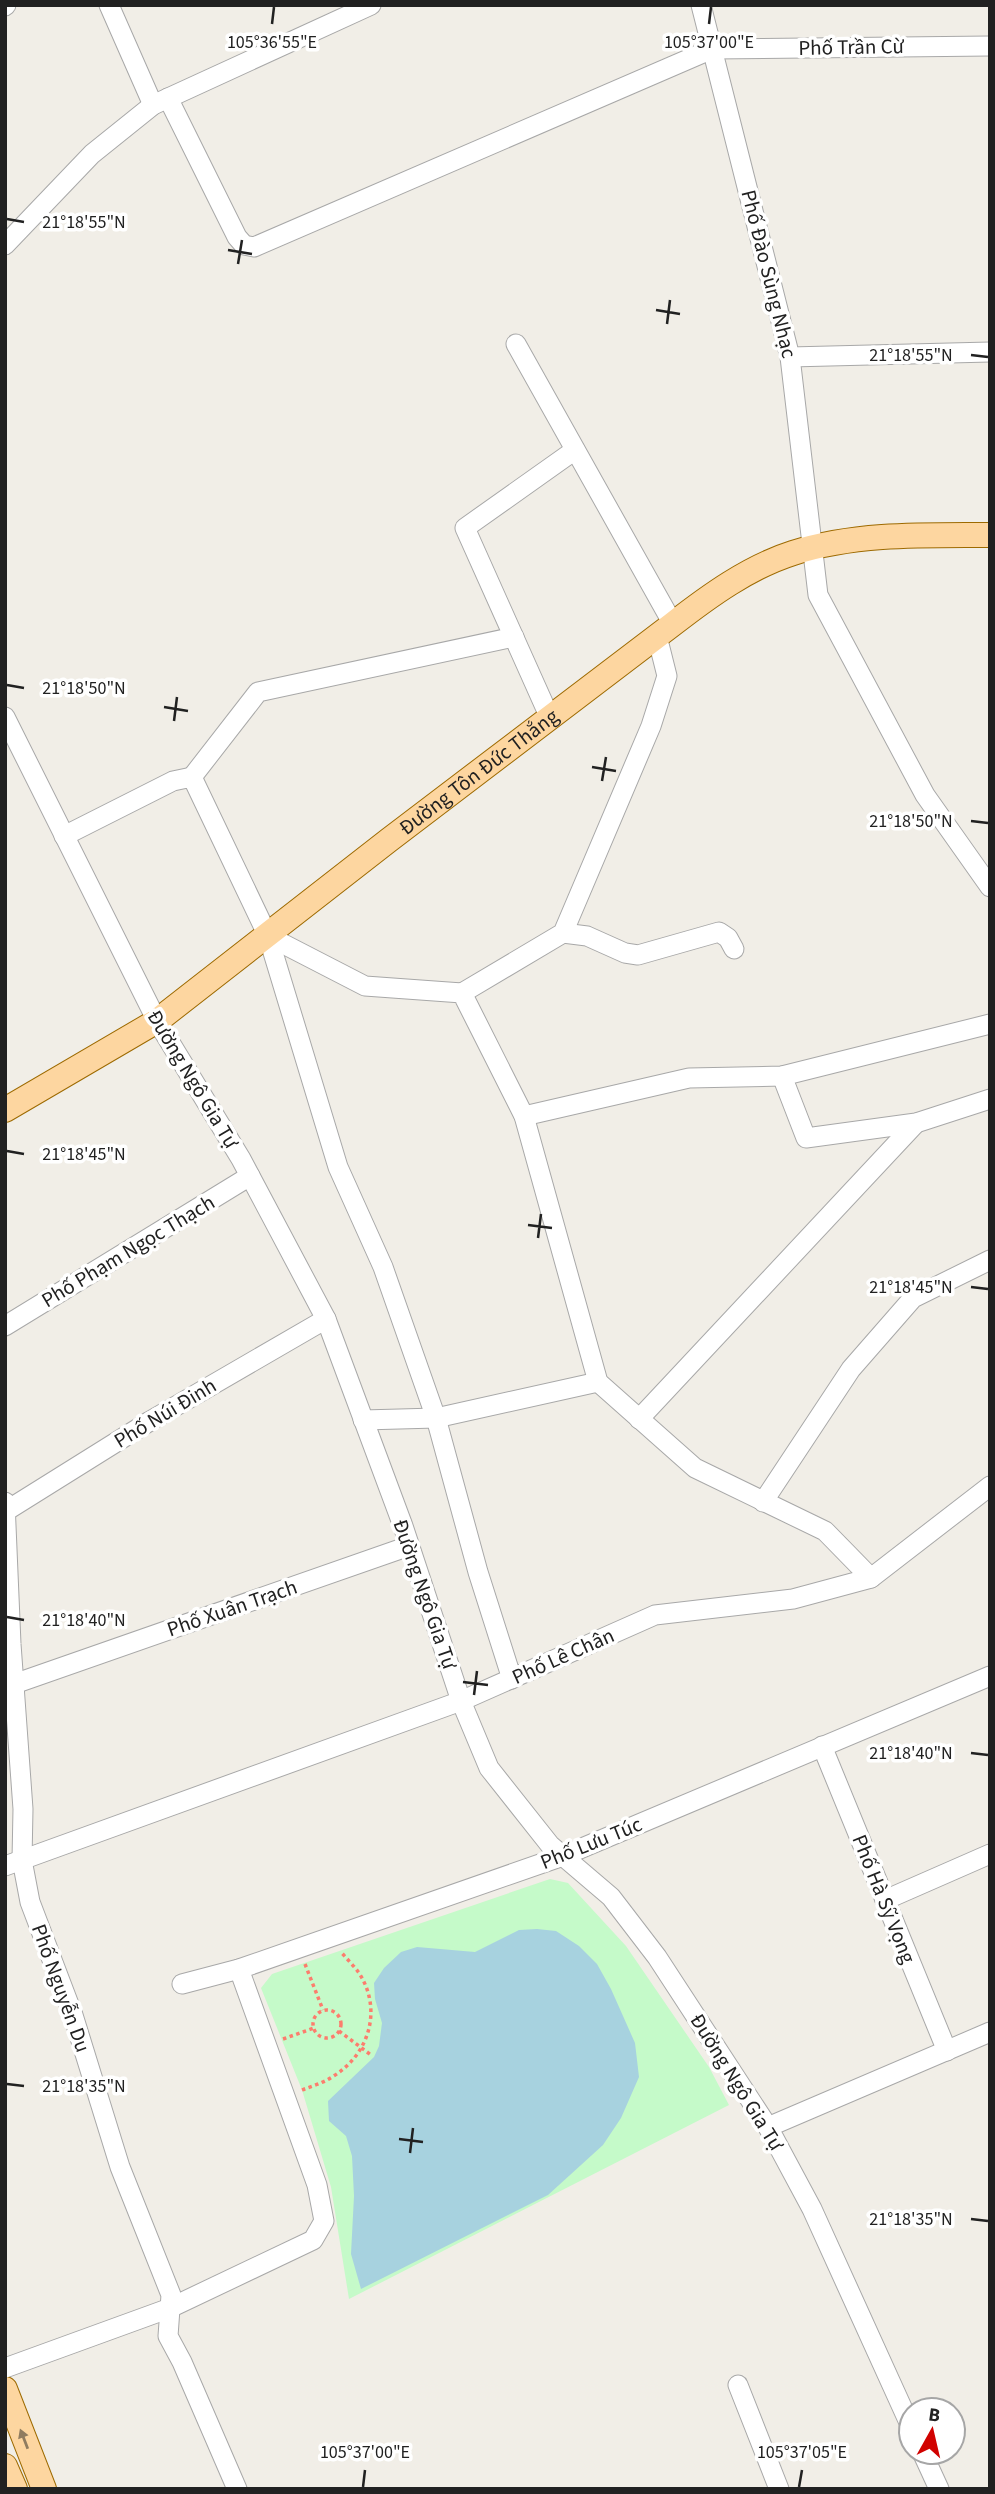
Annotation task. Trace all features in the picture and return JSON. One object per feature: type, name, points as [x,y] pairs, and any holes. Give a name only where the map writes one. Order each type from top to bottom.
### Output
[{"type":"main road","name":"Đường Tôn Đức Thắng","points":[[5,1110],[157,1021],[665,630],[709,597],[751,572],[791,553],[814,547],[867,539],[990,535]]},
{"type":"main road","points":[[5,2389],[44,2489]]},
{"type":"main road","points":[[5,2466],[15,2489]]},
{"type":"street","points":[[110,5],[237,237],[244,245],[254,247],[712,49]]},
{"type":"street","points":[[5,245],[92,154],[161,101],[371,5]]},
{"type":"street","name":"Phố Đào Sùng Nhạc","points":[[701,5],[790,357],[818,595],[925,795],[990,887]]},
{"type":"street","name":"Phố Trần Cừ","points":[[712,49],[990,46]]},
{"type":"street","points":[[268,936],[365,986],[462,993],[563,933],[651,726],[667,676],[665,630],[575,450],[516,344]]},
{"type":"street","points":[[790,357],[990,352]]},
{"type":"street","points":[[550,718],[465,528],[575,450]]},
{"type":"street","points":[[64,836],[173,781],[192,777],[258,692],[514,637]]},
{"type":"street","name":"Đường Ngô Gia Tự","points":[[5,717],[157,1021],[250,1176],[326,1319],[410,1546],[461,1701],[489,1768],[550,1845],[611,1897],[657,1957],[768,2127],[812,2209],[897,2396]]},
{"type":"street","points":[[192,777],[268,936],[338,1167],[383,1267],[436,1418],[478,1572],[512,1679]]},
{"type":"street","points":[[563,933],[587,936],[625,953],[638,955],[719,932],[728,937],[734,949]]},
{"type":"street","points":[[462,993],[524,1116],[598,1382],[695,1468],[825,1531],[871,1578]]},
{"type":"street","points":[[524,1116],[689,1079],[782,1076],[990,1024]]},
{"type":"street","points":[[782,1076],[806,1138],[916,1123],[990,1099]]},
{"type":"street","points":[[639,1419],[916,1123]]},
{"type":"street","name":"Phố Phạm Ngọc Thạch","points":[[5,1326],[250,1176]]},
{"type":"street","points":[[763,1502],[851,1369],[913,1297],[990,1260]]},
{"type":"street","name":"Phố Núi Đinh","points":[[6,1511],[150,1420],[326,1319]]},
{"type":"street","points":[[363,1420],[436,1418],[598,1382]]},
{"type":"street","name":"Phố Lê Chân","points":[[14,1863],[461,1701],[655,1615],[793,1599],[871,1578],[990,1486]]},
{"type":"street","name":"Phố Nguyễn Du","points":[[5,1502],[23,1809],[14,1863],[73,2015],[120,2167],[171,2295],[168,2336],[237,2489]]},
{"type":"street","name":"Phố Xuân Trạch","points":[[14,1684],[410,1546]]},
{"type":"street","name":"Phố Lưu Túc","points":[[182,1984],[239,1969],[563,1856],[990,1676]]},
{"type":"street","name":"Phố Hà Sỹ Vọng","points":[[822,1746],[947,2051]]},
{"type":"street","points":[[885,1900],[990,1854]]},
{"type":"street","points":[[5,2368],[170,2308],[313,2240],[324,2221],[317,2185],[239,1969]]},
{"type":"street","points":[[768,2127],[990,2032]]},
{"type":"street","points":[[738,2385],[779,2489]]},
{"type":"street","points":[[928,2466],[939,2489]]},
{"type":"path","points":[[302,2090],[332,2077],[361,2048],[370,2028],[372,2010],[360,1974],[340,1951]]},
{"type":"path","points":[[304,1962],[323,2010]]},
{"type":"path","points":[[323,2010],[337,2013],[341,2020],[339,2031],[332,2037],[324,2038],[314,2028],[313,2021],[323,2010]]},
{"type":"path","points":[[282,2040],[314,2028]]},
{"type":"path","points":[[339,2031],[372,2055]]},
{"type":"green space","points":[[550,1879],[568,1883],[626,1946],[709,2067],[729,2105],[349,2299],[331,2187],[302,2090],[261,1988],[272,1974]]},
{"type":"water","points":[[519,1930],[556,1931],[579,1946],[597,1964],[635,2043],[639,2077],[621,2118],[603,2145],[548,2195],[361,2289],[351,2254],[354,2196],[352,2156],[346,2136],[329,2121],[328,2101],[374,2057],[379,2046],[382,2023],[375,1999],[374,1983],[384,1968],[401,1952],[417,1947],[475,1952]]}]
